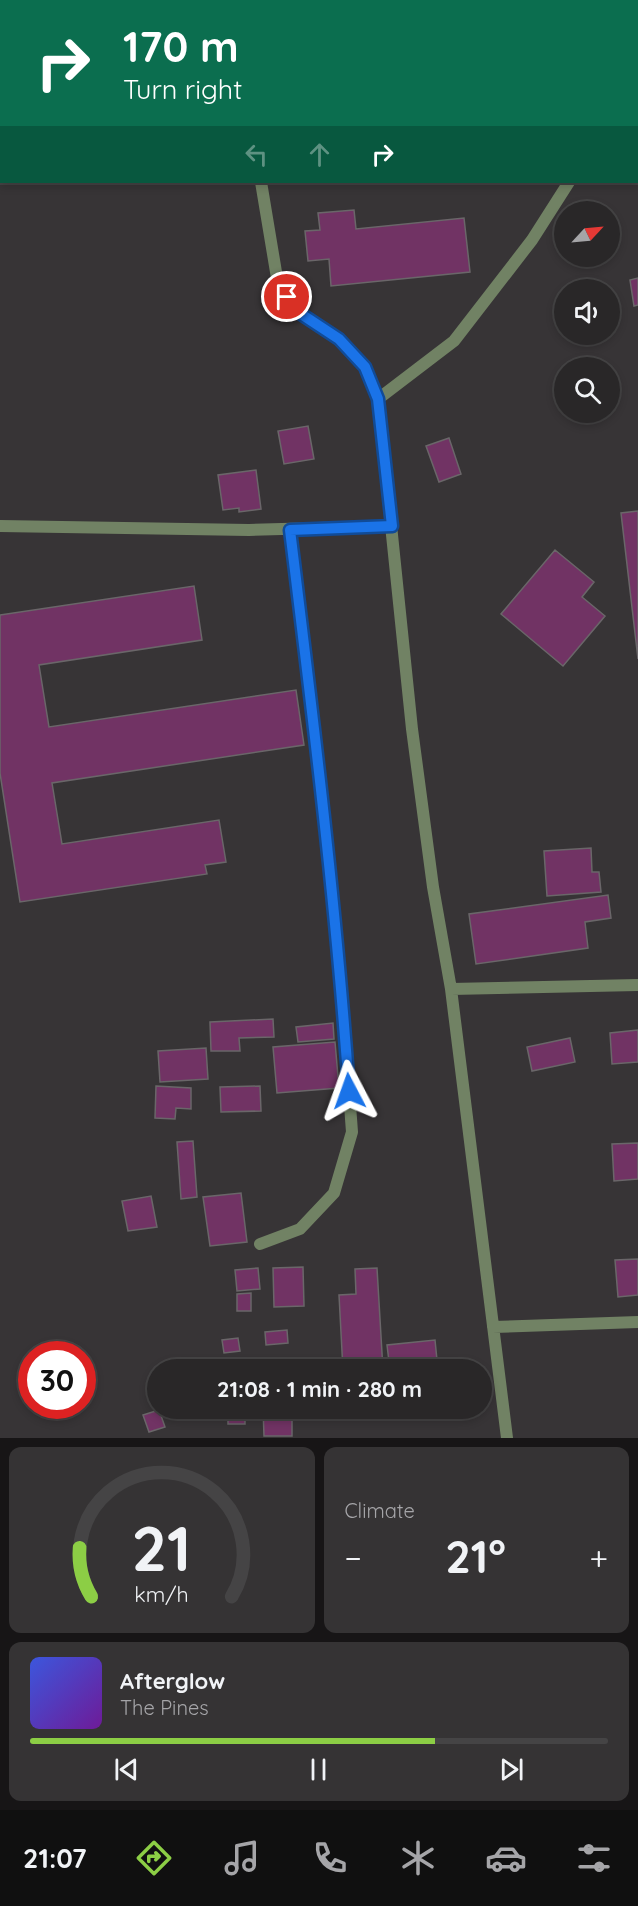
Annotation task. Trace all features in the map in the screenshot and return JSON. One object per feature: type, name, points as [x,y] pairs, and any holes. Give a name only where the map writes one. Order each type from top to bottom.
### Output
[{"type":"street","points":[[261,183],[279,284],[295,310],[339,339],[365,367],[378,399],[412,729],[433,887],[450,989],[507,1438]]},
{"type":"street","points":[[378,399],[454,341],[532,240],[568,183]]},
{"type":"street","points":[[0,526],[290,530],[392,526]]},
{"type":"street","points":[[260,1244],[300,1229],[334,1193],[352,1132],[344,1010],[317,749],[290,530]]},
{"type":"street","points":[[450,989],[638,985]]},
{"type":"street","points":[[493,1327],[638,1323]]},
{"type":"building","points":[[354,210],[356,229],[464,218],[470,272],[331,286],[329,259],[308,261],[305,231],[320,230],[318,213]]},
{"type":"building","points":[[638,278],[638,305],[634,306],[630,280]]},
{"type":"building","points":[[308,426],[314,459],[284,464],[278,431]]},
{"type":"building","points":[[449,438],[461,474],[439,482],[426,446]]},
{"type":"building","points":[[256,470],[261,509],[239,512],[239,508],[223,510],[218,475]]},
{"type":"building","points":[[638,511],[638,659],[621,513]]},
{"type":"building","points":[[555,550],[594,582],[582,597],[605,616],[563,666],[501,614]]},
{"type":"building","points":[[194,586],[202,640],[39,665],[49,727],[296,690],[304,745],[52,783],[62,844],[219,820],[226,862],[205,865],[207,874],[20,902],[0,773],[0,615]]},
{"type":"building","points":[[591,848],[592,872],[599,872],[601,892],[547,896],[544,851]]},
{"type":"building","points":[[608,895],[611,918],[585,922],[588,948],[476,964],[469,914]]},
{"type":"building","points":[[273,1019],[274,1037],[239,1038],[240,1051],[211,1051],[210,1022]]},
{"type":"building","points":[[333,1023],[334,1039],[298,1042],[296,1027]]},
{"type":"building","points":[[638,1030],[638,1062],[612,1064],[610,1033]]},
{"type":"building","points":[[570,1038],[575,1062],[532,1071],[527,1047]]},
{"type":"building","points":[[335,1042],[339,1088],[277,1093],[273,1047]]},
{"type":"building","points":[[206,1048],[208,1079],[160,1082],[158,1051]]},
{"type":"building","points":[[156,1086],[191,1088],[191,1109],[176,1108],[175,1119],[155,1118]]},
{"type":"building","points":[[260,1086],[261,1111],[221,1112],[220,1087]]},
{"type":"building","points":[[193,1141],[197,1197],[181,1199],[177,1142]]},
{"type":"building","points":[[638,1143],[638,1179],[614,1181],[612,1144]]},
{"type":"building","points":[[241,1193],[247,1242],[210,1246],[203,1197]]},
{"type":"building","points":[[151,1196],[157,1227],[128,1231],[122,1201]]},
{"type":"building","points":[[638,1259],[638,1295],[618,1297],[615,1260]]},
{"type":"building","points":[[303,1267],[304,1306],[274,1307],[273,1268]]},
{"type":"building","points":[[258,1268],[260,1289],[237,1291],[235,1270]]},
{"type":"building","points":[[377,1268],[382,1359],[342,1359],[339,1295],[356,1294],[355,1269]]},
{"type":"building","points":[[251,1293],[251,1311],[237,1311],[237,1294]]},
{"type":"building","points":[[287,1330],[288,1343],[266,1345],[265,1332]]},
{"type":"building","points":[[238,1338],[240,1351],[224,1353],[222,1340]]},
{"type":"building","points":[[435,1340],[437,1359],[389,1359],[387,1345]]},
{"type":"building","points":[[147,1414],[147,1419],[162,1419],[165,1427],[149,1432],[143,1415]]},
{"type":"building","points":[[228,1419],[245,1419],[245,1424],[228,1424]]},
{"type":"building","points":[[263,1419],[292,1419],[292,1436],[264,1436]]},
{"type":"route","points":[[287,297],[295,310],[339,339],[365,367],[378,399],[392,526],[290,530],[317,749],[344,1010],[349,1091]]}]
